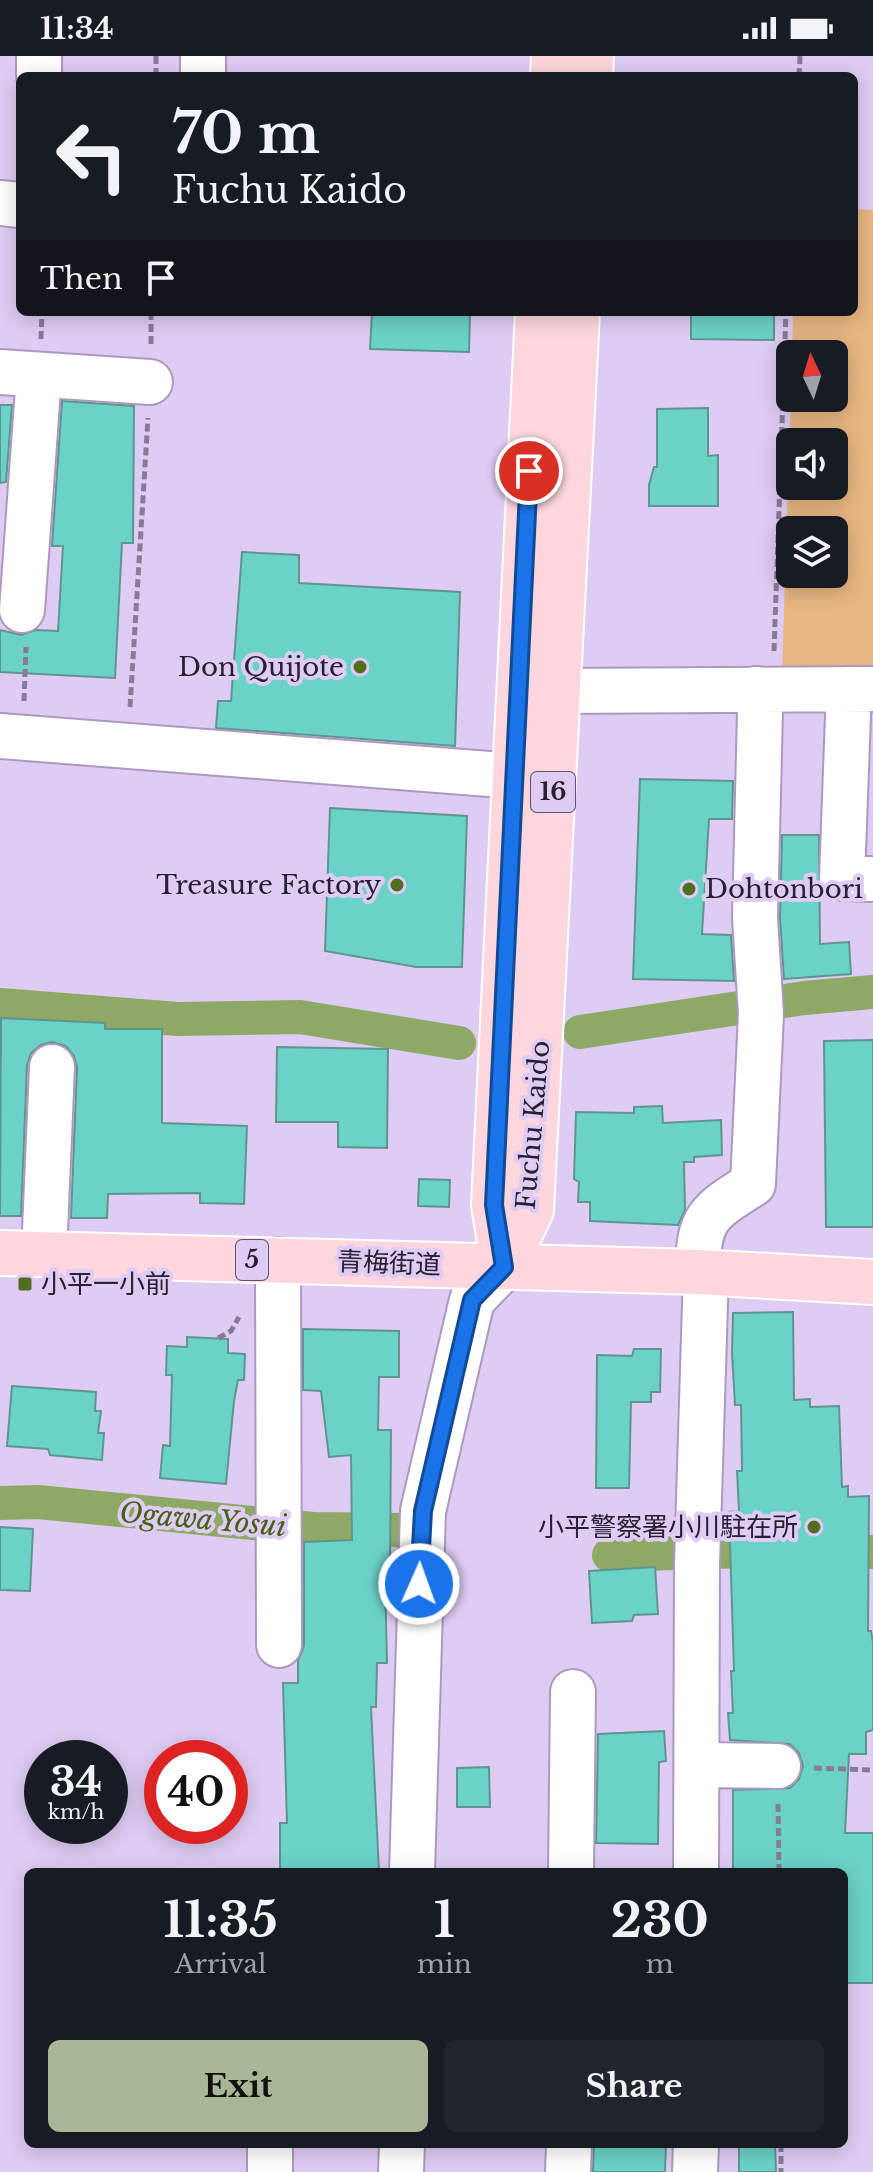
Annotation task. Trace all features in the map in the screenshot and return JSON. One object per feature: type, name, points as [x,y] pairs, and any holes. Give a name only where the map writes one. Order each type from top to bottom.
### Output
[{"type":"main road","name":"Fuchu Kaido","points":[[504,1267],[494,1205],[538,316]]},
{"type":"main road","name":"Fuchu Kaido","points":[[504,1267],[531,1210],[577,316]]},
{"type":"main road","name":"青梅街道","points":[[0,1253],[702,1272],[873,1282]]},
{"type":"street","points":[[15,583],[20,373],[150,382]]},
{"type":"street","points":[[696,1868],[702,1272],[698,1234],[717,1206],[753,1184],[760,1003],[755,918],[760,711],[764,689]]},
{"type":"street","points":[[558,691],[861,689],[842,878],[870,879]]},
{"type":"street","points":[[11,737],[515,776]]},
{"type":"street","points":[[44,1254],[52,1067]]},
{"type":"street","points":[[278,1260],[279,1645]]},
{"type":"street","points":[[412,1868],[423,1511],[472,1300],[504,1267]]},
{"type":"street","points":[[571,1868],[573,1692]]},
{"type":"street","points":[[697,1765],[778,1766]]},
{"type":"street","points":[[270,2148],[270,2172]]},
{"type":"street","points":[[401,2172],[402,2148]]},
{"type":"street","points":[[568,2172],[569,2148]]},
{"type":"street","points":[[695,2172],[696,2148]]},
{"type":"path","points":[[128,748],[150,382],[151,316]]},
{"type":"path","points":[[764,689],[786,316]]},
{"type":"path","points":[[11,737],[27,626],[15,583]]},
{"type":"path","points":[[218,1338],[231,1331],[241,1313]]},
{"type":"path","points":[[781,2148],[781,2172]]},
{"type":"shaded area","points":[[858,209],[873,210],[873,672],[782,673],[785,588],[848,588],[848,516],[787,516],[788,500],[848,500],[848,428],[790,428],[791,412],[848,412],[848,340],[792,340],[793,316],[858,316]]},
{"type":"building","points":[[372,316],[470,316],[469,352],[370,349]]},
{"type":"building","points":[[691,316],[774,316],[774,340],[691,339]]},
{"type":"building","points":[[62,401],[134,406],[133,543],[122,543],[115,678],[0,672],[0,630],[21,635],[36,630],[58,631],[63,546],[52,546]]},
{"type":"building","points":[[0,405],[12,405],[6,482],[0,483]]},
{"type":"building","points":[[708,408],[708,456],[718,455],[718,506],[649,506],[649,485],[654,467],[657,467],[657,409]]},
{"type":"building","points":[[242,552],[299,555],[299,583],[460,592],[455,746],[216,728],[218,701],[231,701]]},
{"type":"building","points":[[640,779],[733,781],[732,819],[709,819],[702,934],[731,935],[734,981],[633,979]]},
{"type":"building","points":[[330,808],[467,816],[462,967],[416,967],[325,951]]},
{"type":"building","points":[[782,835],[819,835],[820,944],[849,942],[851,974],[784,979],[780,918]]},
{"type":"building","points":[[1,1018],[105,1023],[105,1029],[162,1029],[162,1123],[247,1126],[244,1204],[200,1203],[200,1193],[108,1194],[107,1218],[71,1218],[77,1067],[74,1056],[66,1046],[52,1042],[41,1045],[31,1053],[27,1065],[21,1216],[0,1216]]},
{"type":"building","points":[[873,1040],[873,1227],[826,1227],[824,1041]]},
{"type":"building","points":[[277,1047],[388,1049],[387,1148],[338,1147],[338,1122],[276,1122]]},
{"type":"building","points":[[662,1106],[663,1123],[721,1120],[722,1155],[694,1157],[694,1162],[684,1162],[685,1210],[678,1225],[590,1221],[590,1202],[578,1202],[579,1182],[574,1179],[576,1112],[634,1113],[634,1107]]},
{"type":"building","points":[[419,1179],[450,1180],[449,1207],[418,1206]]},
{"type":"building","points":[[793,1312],[794,1400],[810,1399],[810,1407],[839,1406],[842,1487],[848,1486],[848,1497],[869,1496],[868,1631],[871,1631],[873,1642],[873,1730],[866,1732],[866,1754],[849,1754],[845,1833],[873,1833],[873,1983],[848,1983],[848,1868],[733,1868],[733,1790],[790,1788],[799,1779],[803,1766],[799,1753],[790,1744],[730,1740],[728,1713],[733,1713],[731,1671],[734,1671],[729,1512],[739,1511],[737,1471],[742,1471],[741,1405],[735,1405],[732,1353],[733,1313]]},
{"type":"building","points":[[303,1329],[399,1331],[399,1377],[379,1377],[378,1430],[391,1430],[390,1577],[385,1577],[387,1663],[377,1663],[376,1707],[371,1707],[379,1868],[280,1868],[280,1823],[287,1823],[283,1683],[298,1683],[298,1661],[304,1646],[304,1542],[352,1540],[351,1455],[329,1457],[321,1391],[303,1390]]},
{"type":"building","points":[[187,1337],[228,1339],[228,1353],[245,1354],[244,1380],[238,1380],[234,1401],[226,1484],[160,1478],[163,1445],[170,1446],[172,1375],[166,1375],[167,1346],[187,1347]]},
{"type":"building","points":[[634,1349],[661,1349],[660,1392],[651,1392],[651,1402],[631,1402],[629,1488],[596,1488],[597,1355],[632,1356]]},
{"type":"building","points":[[12,1386],[96,1392],[95,1411],[101,1411],[98,1433],[104,1433],[102,1460],[50,1455],[48,1449],[7,1446]]},
{"type":"building","points":[[0,1527],[33,1529],[30,1591],[0,1590]]},
{"type":"building","points":[[655,1567],[658,1614],[634,1615],[632,1621],[592,1623],[589,1571]]},
{"type":"building","points":[[664,1731],[666,1761],[659,1762],[658,1844],[596,1843],[598,1734]]},
{"type":"building","points":[[489,1767],[490,1807],[457,1807],[457,1768]]},
{"type":"building","points":[[594,2148],[666,2148],[665,2172],[593,2172]]},
{"type":"building","points":[[739,2148],[775,2148],[776,2172],[739,2172]]},
{"type":"waterway","points":[[580,1032],[804,998],[873,992]]},
{"type":"waterway","points":[[0,1005],[178,1019],[300,1017],[459,1043]]},
{"type":"waterway","name":"Ogawa Yosui","points":[[0,1503],[38,1502],[313,1529],[405,1530]]},
{"type":"waterway","name":"Ogawa Yosui","points":[[609,1555],[820,1549],[873,1552]]},
{"type":"place","name":"Don Quijote","points":[[360,667]]},
{"type":"place","name":"Treasure Factory","points":[[397,885]]},
{"type":"place","name":"Dohtonbori","points":[[689,889]]},
{"type":"place","name":"小平一小前","points":[[25,1284]]},
{"type":"place","name":"小平警察署小川駐在所","points":[[814,1527]]},
{"type":"route","points":[[419,1584],[423,1511],[472,1300],[504,1267],[494,1205],[529,471]]}]
